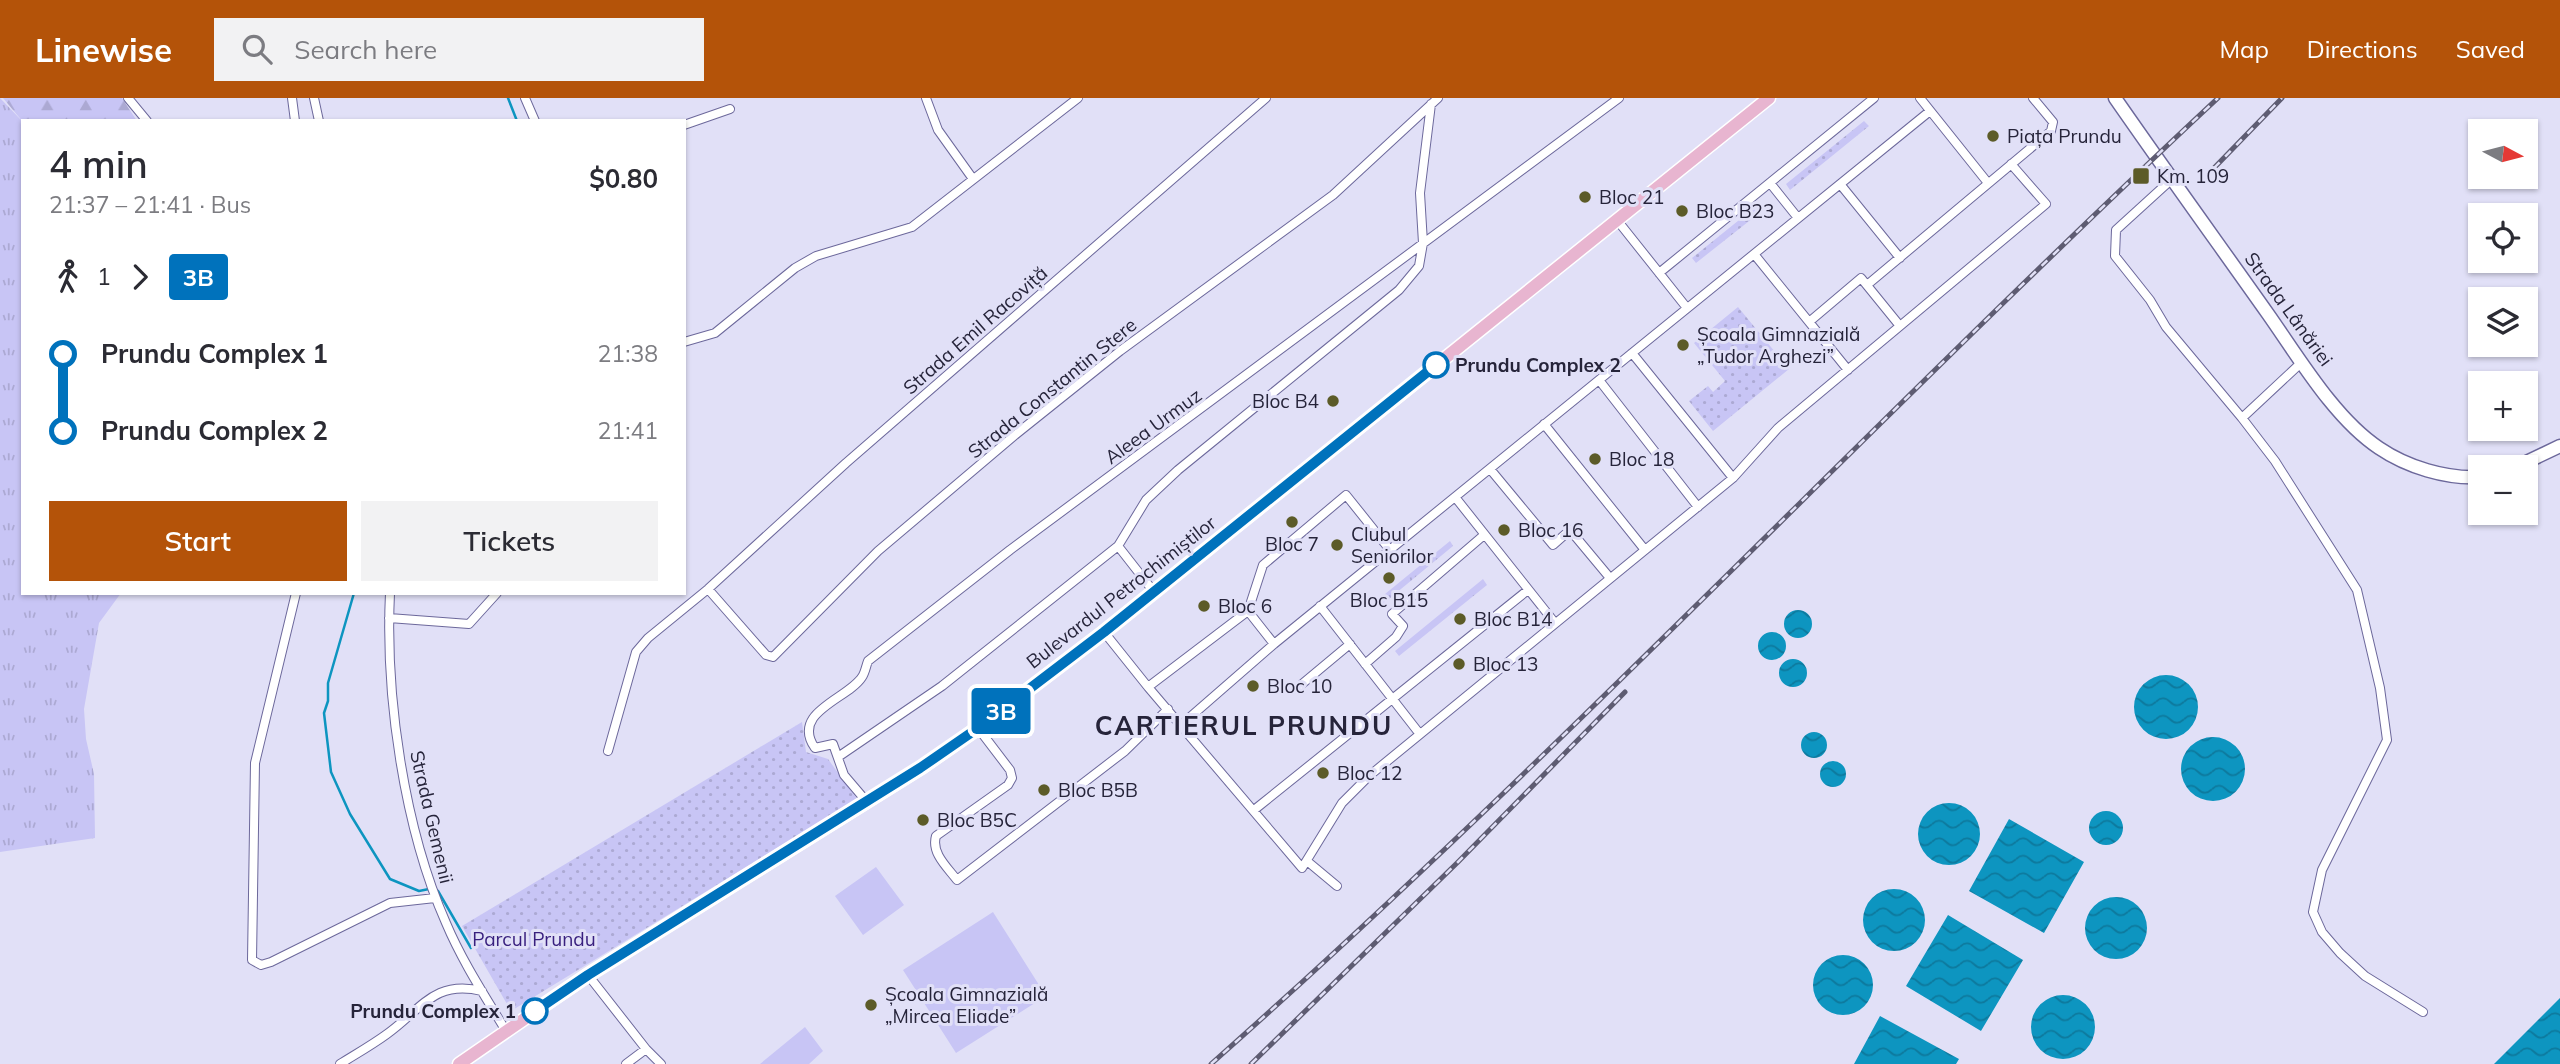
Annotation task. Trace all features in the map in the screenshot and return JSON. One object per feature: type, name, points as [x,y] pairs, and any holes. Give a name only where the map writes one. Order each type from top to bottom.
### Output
[{"type":"main road","name":"Bulevardul Petrochimiștilor","points":[[459,1064],[588,975],[867,802],[978,728],[1104,632],[1769,98]]},
{"type":"street","points":[[128,98],[145,119]]},
{"type":"street","points":[[292,98],[295,119]]},
{"type":"street","points":[[314,98],[319,119]]},
{"type":"street","points":[[525,98],[534,119]]},
{"type":"street","points":[[926,98],[938,130],[973,179]]},
{"type":"street","points":[[686,341],[715,333],[795,268],[817,256],[912,227],[1078,98]]},
{"type":"street","name":"Strada Emil Racoviță","points":[[608,751],[636,652],[648,638],[708,589],[846,463],[1266,98]]},
{"type":"street","name":"Aleea Urmuz","points":[[838,757],[833,744],[815,748],[811,742],[810,729],[816,712],[862,678],[868,661],[991,565],[1619,98]]},
{"type":"street","points":[[1660,273],[1874,98]]},
{"type":"street","points":[[1920,98],[1988,183]]},
{"type":"street","points":[[1867,285],[2054,126],[2034,98]]},
{"type":"street","name":"Strada Lânăriei","points":[[2115,98],[2302,362],[2350,424],[2379,449],[2410,464],[2444,474],[2468,476]]},
{"type":"street","points":[[867,802],[844,775],[838,757],[942,686],[1118,546],[1146,500],[1178,470],[1399,290],[1419,266],[1423,243],[1420,193],[1434,101]]},
{"type":"street","name":"Strada Constantin Stere","points":[[708,589],[766,655],[773,657],[878,551],[973,471],[1120,351],[1333,195],[1434,101]]},
{"type":"street","points":[[686,124],[730,109]]},
{"type":"street","points":[[1181,725],[1320,606],[1930,111]]},
{"type":"street","points":[[1104,632],[1148,688],[1302,868],[1342,803],[1419,733],[1733,478],[1778,428],[2046,204],[2011,164]]},
{"type":"street","points":[[2172,179],[2116,230],[2115,256],[2150,300],[2166,327],[2275,461],[2357,590],[2387,740],[2322,870],[2313,912],[2322,932],[2365,976],[2423,1012]]},
{"type":"street","points":[[1770,183],[1798,218]]},
{"type":"street","points":[[1840,184],[1900,258]]},
{"type":"street","points":[[1618,220],[1687,309]]},
{"type":"street","points":[[1754,254],[1848,370]]},
{"type":"street","points":[[1809,322],[1861,278],[1900,326]]},
{"type":"street","points":[[1632,353],[1733,478]]},
{"type":"street","points":[[2242,418],[2302,362]]},
{"type":"street","points":[[1599,380],[1698,507]]},
{"type":"street","points":[[1544,424],[1645,550]]},
{"type":"street","points":[[2538,456],[2560,446]]},
{"type":"street","points":[[1489,469],[1553,545],[1570,530],[1610,578]]},
{"type":"street","points":[[1148,688],[1248,611],[1263,565],[1346,495],[1390,550]]},
{"type":"street","points":[[1455,497],[1555,623]]},
{"type":"street","points":[[1365,664],[1396,637],[1403,626],[1392,614],[1484,535]]},
{"type":"street","points":[[1118,546],[1154,592]]},
{"type":"street","points":[[1254,810],[1528,590]]},
{"type":"street","points":[[296,595],[254,763],[252,960],[261,965],[271,962],[390,903],[435,898]]},
{"type":"street","name":"Strada Gemenii","points":[[390,595],[390,697],[415,828],[429,881],[447,927],[506,1031]]},
{"type":"street","points":[[389,618],[469,624],[495,595]]},
{"type":"street","points":[[1320,606],[1419,733]]},
{"type":"street","points":[[1248,611],[1274,644]]},
{"type":"street","points":[[1296,689],[1350,644]]},
{"type":"street","points":[[978,728],[1010,770],[1012,778],[1009,785],[936,836],[933,845],[957,880],[1125,751],[1168,709]]},
{"type":"street","points":[[1307,861],[1337,886]]},
{"type":"street","points":[[588,975],[660,1064]]},
{"type":"street","points":[[340,1064],[388,1033],[431,996],[457,989],[482,990]]},
{"type":"street","points":[[626,1064],[646,1049]]},
{"type":"green space","points":[[0,98],[21,120],[21,595],[120,595],[99,623],[84,709],[86,739],[94,774],[95,838],[0,852]]},
{"type":"green space","points":[[3,98],[122,98],[136,119],[21,119]]},
{"type":"green space","points":[[1864,121],[1869,126],[1790,190],[1786,184]]},
{"type":"green space","points":[[1754,208],[1758,214],[1696,263],[1692,258]]},
{"type":"green space","points":[[1738,307],[1789,369],[1713,431],[1689,401],[1708,386],[1713,392],[1725,381],[1694,343]]},
{"type":"green space","points":[[1450,541],[1453,546],[1378,608],[1374,603]]},
{"type":"green space","points":[[1483,579],[1487,585],[1399,656],[1395,651]]},
{"type":"green space","name":"Parcul Prundu","points":[[802,722],[806,752],[828,759],[857,799],[511,1011],[462,926]]},
{"type":"green space","points":[[876,867],[904,905],[863,935],[835,896]]},
{"type":"green space","points":[[993,912],[1046,996],[956,1053],[903,970]]},
{"type":"green space","points":[[805,1027],[823,1051],[809,1064],[760,1064]]},
{"type":"water","points":[[1798,610],[1808,614],[1812,624],[1808,634],[1798,638],[1788,634],[1784,624],[1788,614]]},
{"type":"water","points":[[1772,632],[1782,636],[1786,646],[1782,656],[1772,660],[1762,656],[1758,646],[1762,636]]},
{"type":"water","points":[[1793,659],[1803,663],[1807,673],[1803,683],[1793,687],[1783,683],[1779,673],[1783,663]]},
{"type":"water","points":[[2166,675],[2184,681],[2192,689],[2198,707],[2192,725],[2184,733],[2166,739],[2148,733],[2140,725],[2134,707],[2140,689],[2148,681]]},
{"type":"water","points":[[1814,732],[1823,736],[1827,745],[1823,754],[1814,758],[1805,754],[1801,745],[1805,736]]},
{"type":"water","points":[[2213,737],[2231,743],[2239,751],[2245,769],[2239,787],[2231,795],[2213,801],[2195,795],[2187,787],[2181,769],[2187,751],[2195,743]]},
{"type":"water","points":[[1833,761],[1842,765],[1846,774],[1842,783],[1833,787],[1824,783],[1820,774],[1824,765]]},
{"type":"water","points":[[1943,803],[1955,803],[1971,812],[1978,822],[1978,846],[1971,856],[1955,865],[1943,865],[1932,860],[1923,851],[1918,840],[1918,828],[1923,817],[1932,808]]},
{"type":"water","points":[[2106,811],[2118,816],[2123,828],[2118,840],[2106,845],[2094,840],[2089,828],[2094,816]]},
{"type":"water","points":[[2009,819],[2084,862],[2044,933],[1969,891]]},
{"type":"water","points":[[1894,889],[1906,891],[1916,898],[1923,908],[1923,932],[1916,942],[1906,949],[1894,951],[1882,949],[1872,942],[1865,932],[1863,920],[1865,908],[1872,898],[1882,891]]},
{"type":"water","points":[[2116,897],[2128,899],[2138,906],[2145,916],[2145,940],[2138,950],[2128,957],[2116,959],[2104,957],[2094,950],[2087,940],[2085,928],[2087,916],[2094,906],[2104,899]]},
{"type":"water","points":[[1948,915],[2023,960],[1981,1031],[1906,986]]},
{"type":"water","points":[[1837,955],[1849,955],[1868,968],[1873,985],[1871,997],[1860,1010],[1849,1015],[1837,1015],[1818,1002],[1813,991],[1813,979],[1826,960]]},
{"type":"water","points":[[2063,995],[2081,1001],[2089,1009],[2095,1027],[2089,1045],[2081,1053],[2063,1059],[2045,1053],[2037,1045],[2031,1027],[2037,1009],[2045,1001]]},
{"type":"water","points":[[2560,998],[2560,1064],[2494,1064]]},
{"type":"water","points":[[1880,1016],[1959,1059],[1956,1064],[1854,1064]]},
{"type":"waterway","points":[[508,98],[516,119]]},
{"type":"waterway","points":[[353,595],[328,683],[328,701],[324,713],[331,772],[350,814],[390,879],[419,891],[434,888],[438,891],[471,948]]},
{"type":"railway","points":[[1211,1064],[1341,947],[1468,827],[1966,339],[2218,98]]},
{"type":"railway","points":[[2214,168],[2282,98]]},
{"type":"railway","points":[[1251,1064],[1458,862],[1625,692]]},
{"type":"bus line","name":"3B","points":[[535,1011],[588,975],[920,768],[978,728],[1104,632],[1436,365]]},
{"type":"place","name":"Piața Prundu","points":[[1993,136]]},
{"type":"place","name":"Km. 109","points":[[2141,176]]},
{"type":"place","name":"Bloc 21","points":[[1585,197]]},
{"type":"place","name":"Bloc B23","points":[[1682,211]]},
{"type":"place","name":"Școala Gimnazială „Tudor Arghezi”","points":[[1683,345]]},
{"type":"place","name":"Prundu Complex 2","points":[[1436,365]]},
{"type":"place","name":"Bloc B4","points":[[1333,401]]},
{"type":"place","name":"Bloc 18","points":[[1595,459]]},
{"type":"place","name":"Bloc 7","points":[[1292,522]]},
{"type":"place","name":"Bloc 16","points":[[1504,530]]},
{"type":"place","name":"Clubul Seniorilor","points":[[1337,545]]},
{"type":"place","name":"Bloc B15","points":[[1389,578]]},
{"type":"place","name":"Bloc 6","points":[[1204,606]]},
{"type":"place","name":"Bloc B14","points":[[1460,619]]},
{"type":"place","name":"Bloc 13","points":[[1459,664]]},
{"type":"place","name":"Bloc 10","points":[[1253,686]]},
{"type":"place","name":"Bloc 12","points":[[1323,773]]},
{"type":"place","name":"Bloc B5B","points":[[1044,790]]},
{"type":"place","name":"Bloc B5C","points":[[923,820]]},
{"type":"place","name":"Școala Gimnazială „Mircea Eliade”","points":[[871,1005]]},
{"type":"place","name":"Prundu Complex 1","points":[[535,1011]]},
{"type":"district","name":"CARTIERUL PRUNDU","points":[[1244,725]]}]
